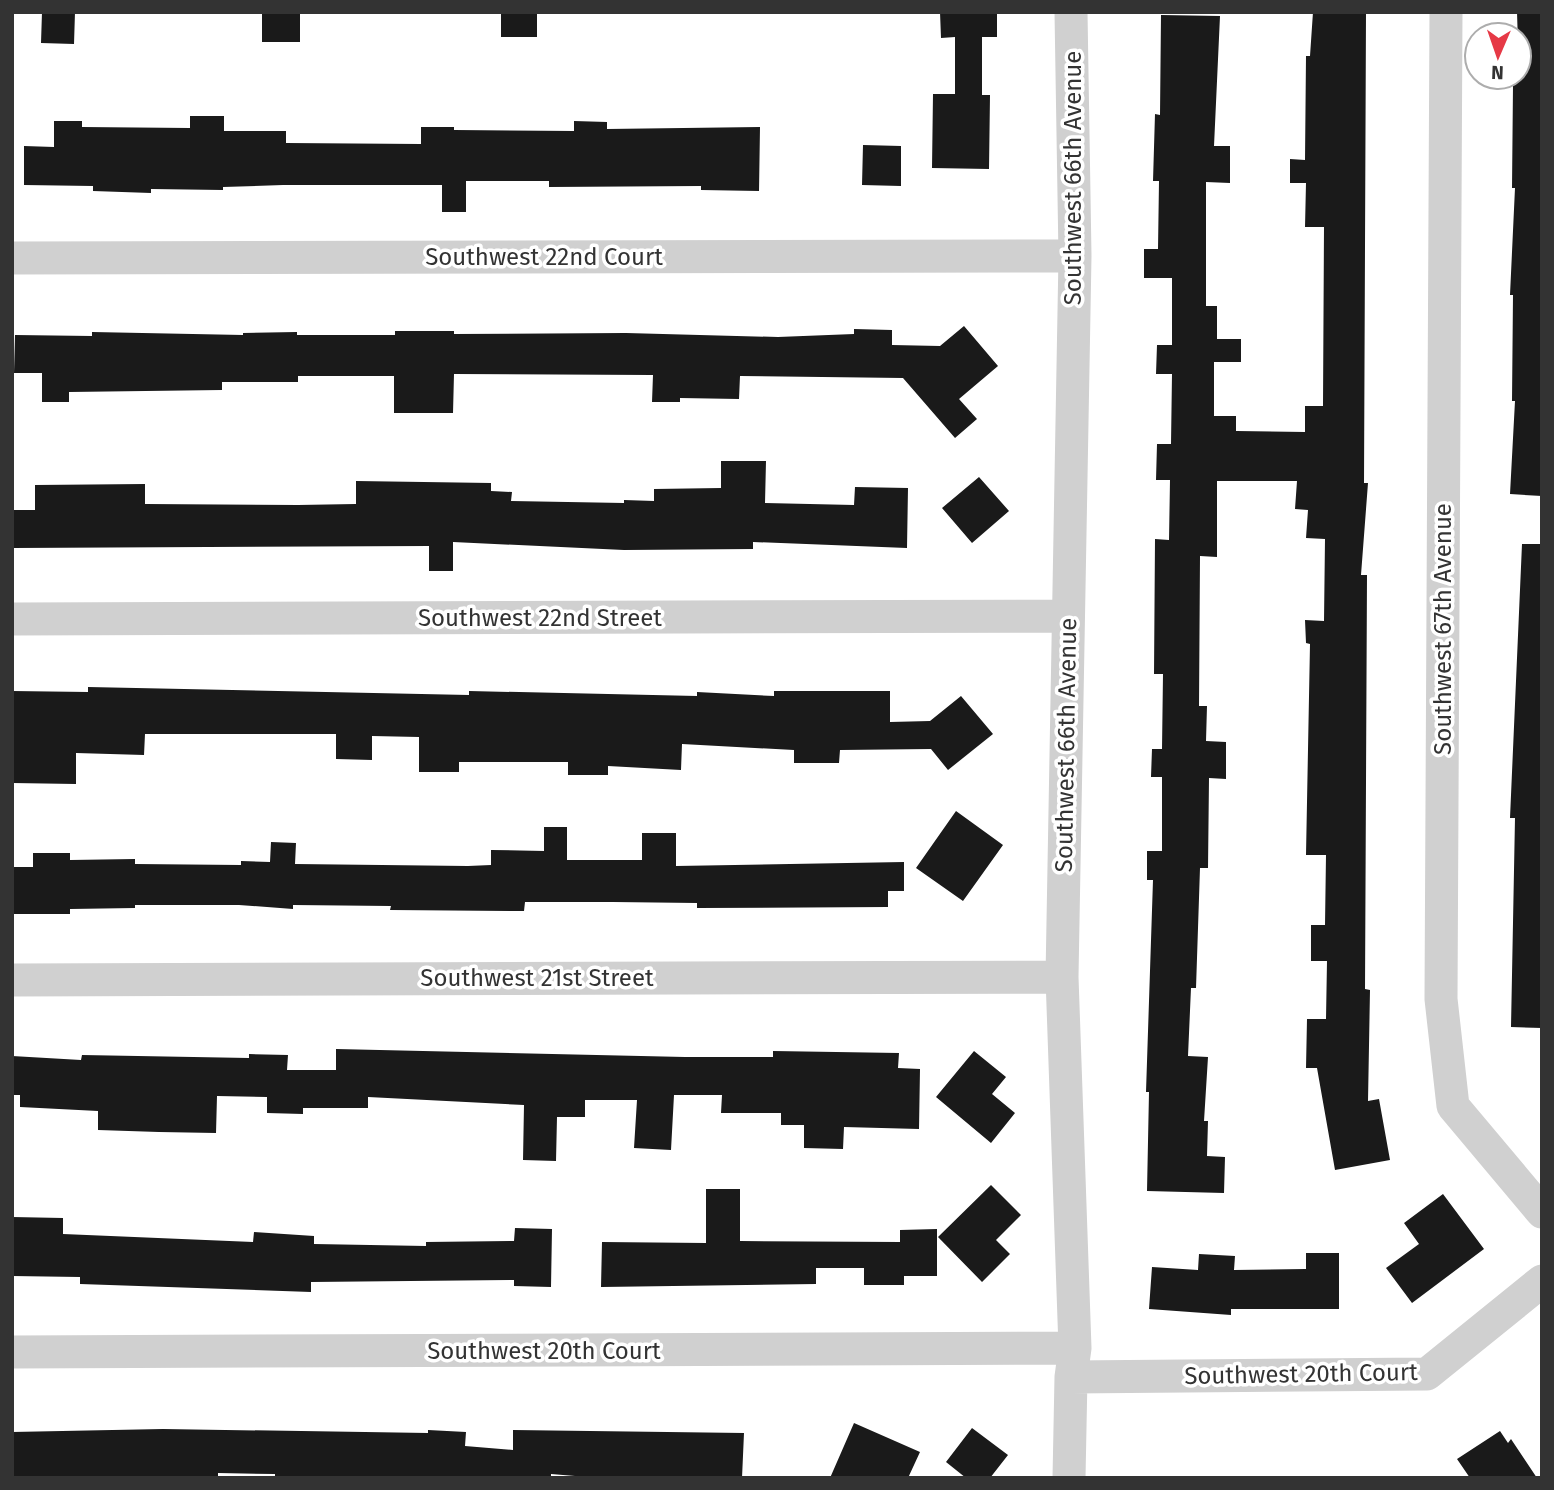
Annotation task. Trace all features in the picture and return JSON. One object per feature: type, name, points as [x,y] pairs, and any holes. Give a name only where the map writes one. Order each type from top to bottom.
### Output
[{"type":"street","name":"Southwest 66th Avenue","points":[[1069,1478],[1073,1363],[1062,977],[1075,256],[1071,12]]},
{"type":"street","name":"Southwest 67th Avenue","points":[[1446,12],[1441,999],[1453,1106],[1542,1212]]},
{"type":"street","name":"Southwest 22nd Court","points":[[12,258],[1075,256]]},
{"type":"street","name":"Southwest 22nd Street","points":[[12,619],[1068,616]]},
{"type":"street","name":"Southwest 21st Street","points":[[12,980],[1062,977]]},
{"type":"street","name":"Southwest 20th Court","points":[[12,1352],[1073,1363],[1427,1374],[1542,1281]]},
{"type":"building","points":[[42,12],[75,12],[74,44],[41,43]]},
{"type":"building","points":[[262,12],[300,12],[300,42],[262,42]]},
{"type":"building","points":[[501,12],[537,12],[537,37],[501,37]]},
{"type":"building","points":[[940,12],[997,12],[997,37],[982,37],[982,95],[990,95],[989,169],[932,168],[933,94],[955,94],[955,37],[941,38]]},
{"type":"building","points":[[1313,12],[1366,12],[1364,483],[1368,483],[1361,575],[1367,575],[1365,989],[1370,990],[1368,1101],[1379,1099],[1390,1160],[1335,1170],[1317,1068],[1306,1068],[1307,1019],[1326,1019],[1327,961],[1311,961],[1311,925],[1325,925],[1326,855],[1306,855],[1310,644],[1306,643],[1305,620],[1324,621],[1325,539],[1306,538],[1308,510],[1295,509],[1297,481],[1217,481],[1217,557],[1200,556],[1199,706],[1207,706],[1206,741],[1226,742],[1226,779],[1209,778],[1208,868],[1200,868],[1196,988],[1191,988],[1188,1056],[1208,1057],[1204,1121],[1208,1121],[1207,1156],[1225,1157],[1224,1193],[1147,1191],[1149,1092],[1146,1092],[1153,880],[1147,880],[1147,851],[1162,851],[1162,777],[1151,777],[1152,749],[1162,749],[1163,674],[1154,674],[1155,539],[1169,540],[1170,480],[1156,480],[1157,444],[1171,444],[1172,374],[1156,374],[1157,345],[1172,345],[1172,278],[1144,278],[1144,249],[1158,249],[1159,181],[1153,181],[1155,114],[1160,115],[1161,15],[1220,16],[1214,146],[1230,146],[1230,183],[1206,182],[1206,306],[1217,306],[1217,339],[1241,339],[1241,362],[1214,362],[1214,416],[1236,416],[1236,431],[1305,432],[1305,406],[1323,406],[1324,227],[1305,227],[1306,183],[1290,183],[1290,159],[1305,160],[1306,56],[1310,56]]},
{"type":"building","points":[[1517,12],[1542,12],[1542,496],[1510,494],[1515,401],[1512,401],[1513,295],[1510,295],[1515,188],[1512,188],[1513,91],[1533,91],[1533,21],[1517,21]]},
{"type":"building","points":[[190,116],[224,116],[224,131],[286,131],[286,143],[421,144],[421,127],[454,127],[454,130],[574,131],[574,121],[607,122],[607,129],[760,127],[759,191],[701,190],[701,186],[549,187],[549,181],[466,181],[466,212],[442,212],[442,185],[283,185],[223,187],[223,190],[151,189],[151,193],[93,191],[93,186],[24,185],[24,146],[54,147],[54,121],[82,121],[82,127],[190,128]]},
{"type":"building","points":[[863,145],[901,146],[901,186],[862,185]]},
{"type":"building","points":[[964,326],[998,366],[959,399],[977,419],[955,438],[903,378],[740,376],[739,399],[680,398],[680,402],[652,402],[653,375],[454,374],[453,413],[394,413],[394,376],[298,376],[298,382],[222,382],[222,390],[69,392],[69,402],[42,402],[42,373],[14,373],[15,335],[92,336],[92,332],[243,335],[297,332],[297,335],[395,335],[395,331],[454,331],[454,334],[626,333],[778,337],[854,334],[854,329],[892,330],[892,345],[940,346]]},
{"type":"building","points":[[721,461],[766,461],[765,503],[854,505],[855,487],[908,488],[907,548],[753,542],[753,549],[624,550],[453,542],[453,571],[429,571],[429,546],[12,548],[13,510],[35,510],[35,485],[145,484],[145,504],[298,505],[356,504],[356,481],[491,483],[491,491],[512,492],[511,501],[624,503],[624,500],[654,501],[654,489],[721,488]]},
{"type":"building","points":[[979,477],[1009,511],[972,543],[942,508]]},
{"type":"building","points":[[1522,544],[1542,544],[1542,1028],[1511,1027],[1515,818],[1510,818]]},
{"type":"building","points":[[88,687],[469,695],[469,691],[697,696],[697,692],[774,696],[774,691],[890,691],[890,722],[930,721],[961,696],[993,734],[948,770],[931,749],[840,750],[839,763],[794,763],[794,750],[682,744],[681,770],[608,766],[608,775],[568,775],[568,762],[459,762],[459,772],[419,772],[419,737],[372,736],[372,760],[336,759],[336,734],[145,734],[144,755],[76,753],[76,784],[12,783],[12,691],[88,692]]},
{"type":"building","points":[[956,811],[1003,845],[963,901],[916,868]]},
{"type":"building","points":[[544,827],[567,827],[567,860],[642,860],[642,833],[676,833],[676,866],[904,862],[904,891],[888,891],[888,907],[697,908],[697,903],[525,902],[524,911],[390,910],[391,906],[293,905],[293,909],[239,905],[135,905],[135,908],[70,909],[70,914],[14,914],[14,867],[33,867],[33,853],[70,853],[70,860],[135,859],[135,864],[241,865],[241,861],[270,862],[271,842],[296,843],[295,864],[491,865],[491,850],[544,851]]},
{"type":"building","points":[[336,1049],[685,1057],[773,1057],[773,1051],[899,1053],[898,1068],[920,1069],[919,1129],[844,1127],[843,1149],[804,1148],[804,1125],[781,1125],[781,1113],[721,1113],[722,1095],[674,1095],[671,1150],[634,1148],[637,1100],[585,1100],[585,1117],[557,1117],[556,1161],[523,1160],[524,1105],[368,1097],[368,1108],[303,1108],[303,1114],[267,1113],[267,1097],[217,1096],[216,1133],[159,1132],[98,1130],[98,1111],[20,1107],[20,1095],[12,1095],[12,1056],[81,1060],[82,1055],[249,1058],[249,1054],[288,1055],[287,1070],[336,1070]]},
{"type":"building","points":[[974,1051],[1006,1077],[992,1094],[1015,1113],[991,1143],[936,1097]]},
{"type":"building","points":[[991,1185],[1021,1215],[996,1240],[1010,1254],[982,1282],[938,1237]]},
{"type":"building","points":[[706,1189],[740,1189],[740,1241],[900,1242],[900,1230],[937,1229],[937,1276],[904,1276],[904,1285],[864,1285],[864,1268],[816,1268],[816,1284],[601,1287],[602,1242],[706,1243]]},
{"type":"building","points":[[1443,1194],[1484,1249],[1412,1303],[1386,1268],[1419,1244],[1404,1223]]},
{"type":"building","points":[[12,1217],[63,1218],[63,1234],[253,1242],[254,1232],[314,1236],[314,1244],[426,1246],[426,1242],[514,1241],[515,1228],[552,1229],[551,1287],[514,1286],[514,1280],[311,1282],[311,1292],[80,1284],[80,1277],[12,1276]]},
{"type":"building","points":[[1306,1253],[1339,1253],[1339,1309],[1231,1309],[1231,1315],[1149,1309],[1152,1267],[1198,1270],[1199,1254],[1235,1256],[1234,1270],[1306,1269]]},
{"type":"building","points":[[854,1423],[920,1452],[908,1478],[830,1478]]},
{"type":"building","points":[[972,1428],[1008,1455],[990,1478],[966,1478],[946,1462]]},
{"type":"building","points":[[163,1429],[466,1432],[465,1446],[513,1450],[513,1430],[744,1433],[742,1478],[599,1478],[551,1474],[551,1478],[275,1478],[275,1474],[218,1473],[218,1478],[12,1478],[12,1432]]},
{"type":"building","points":[[1500,1431],[1508,1443],[1511,1439],[1537,1478],[1470,1478],[1457,1459]]}]
